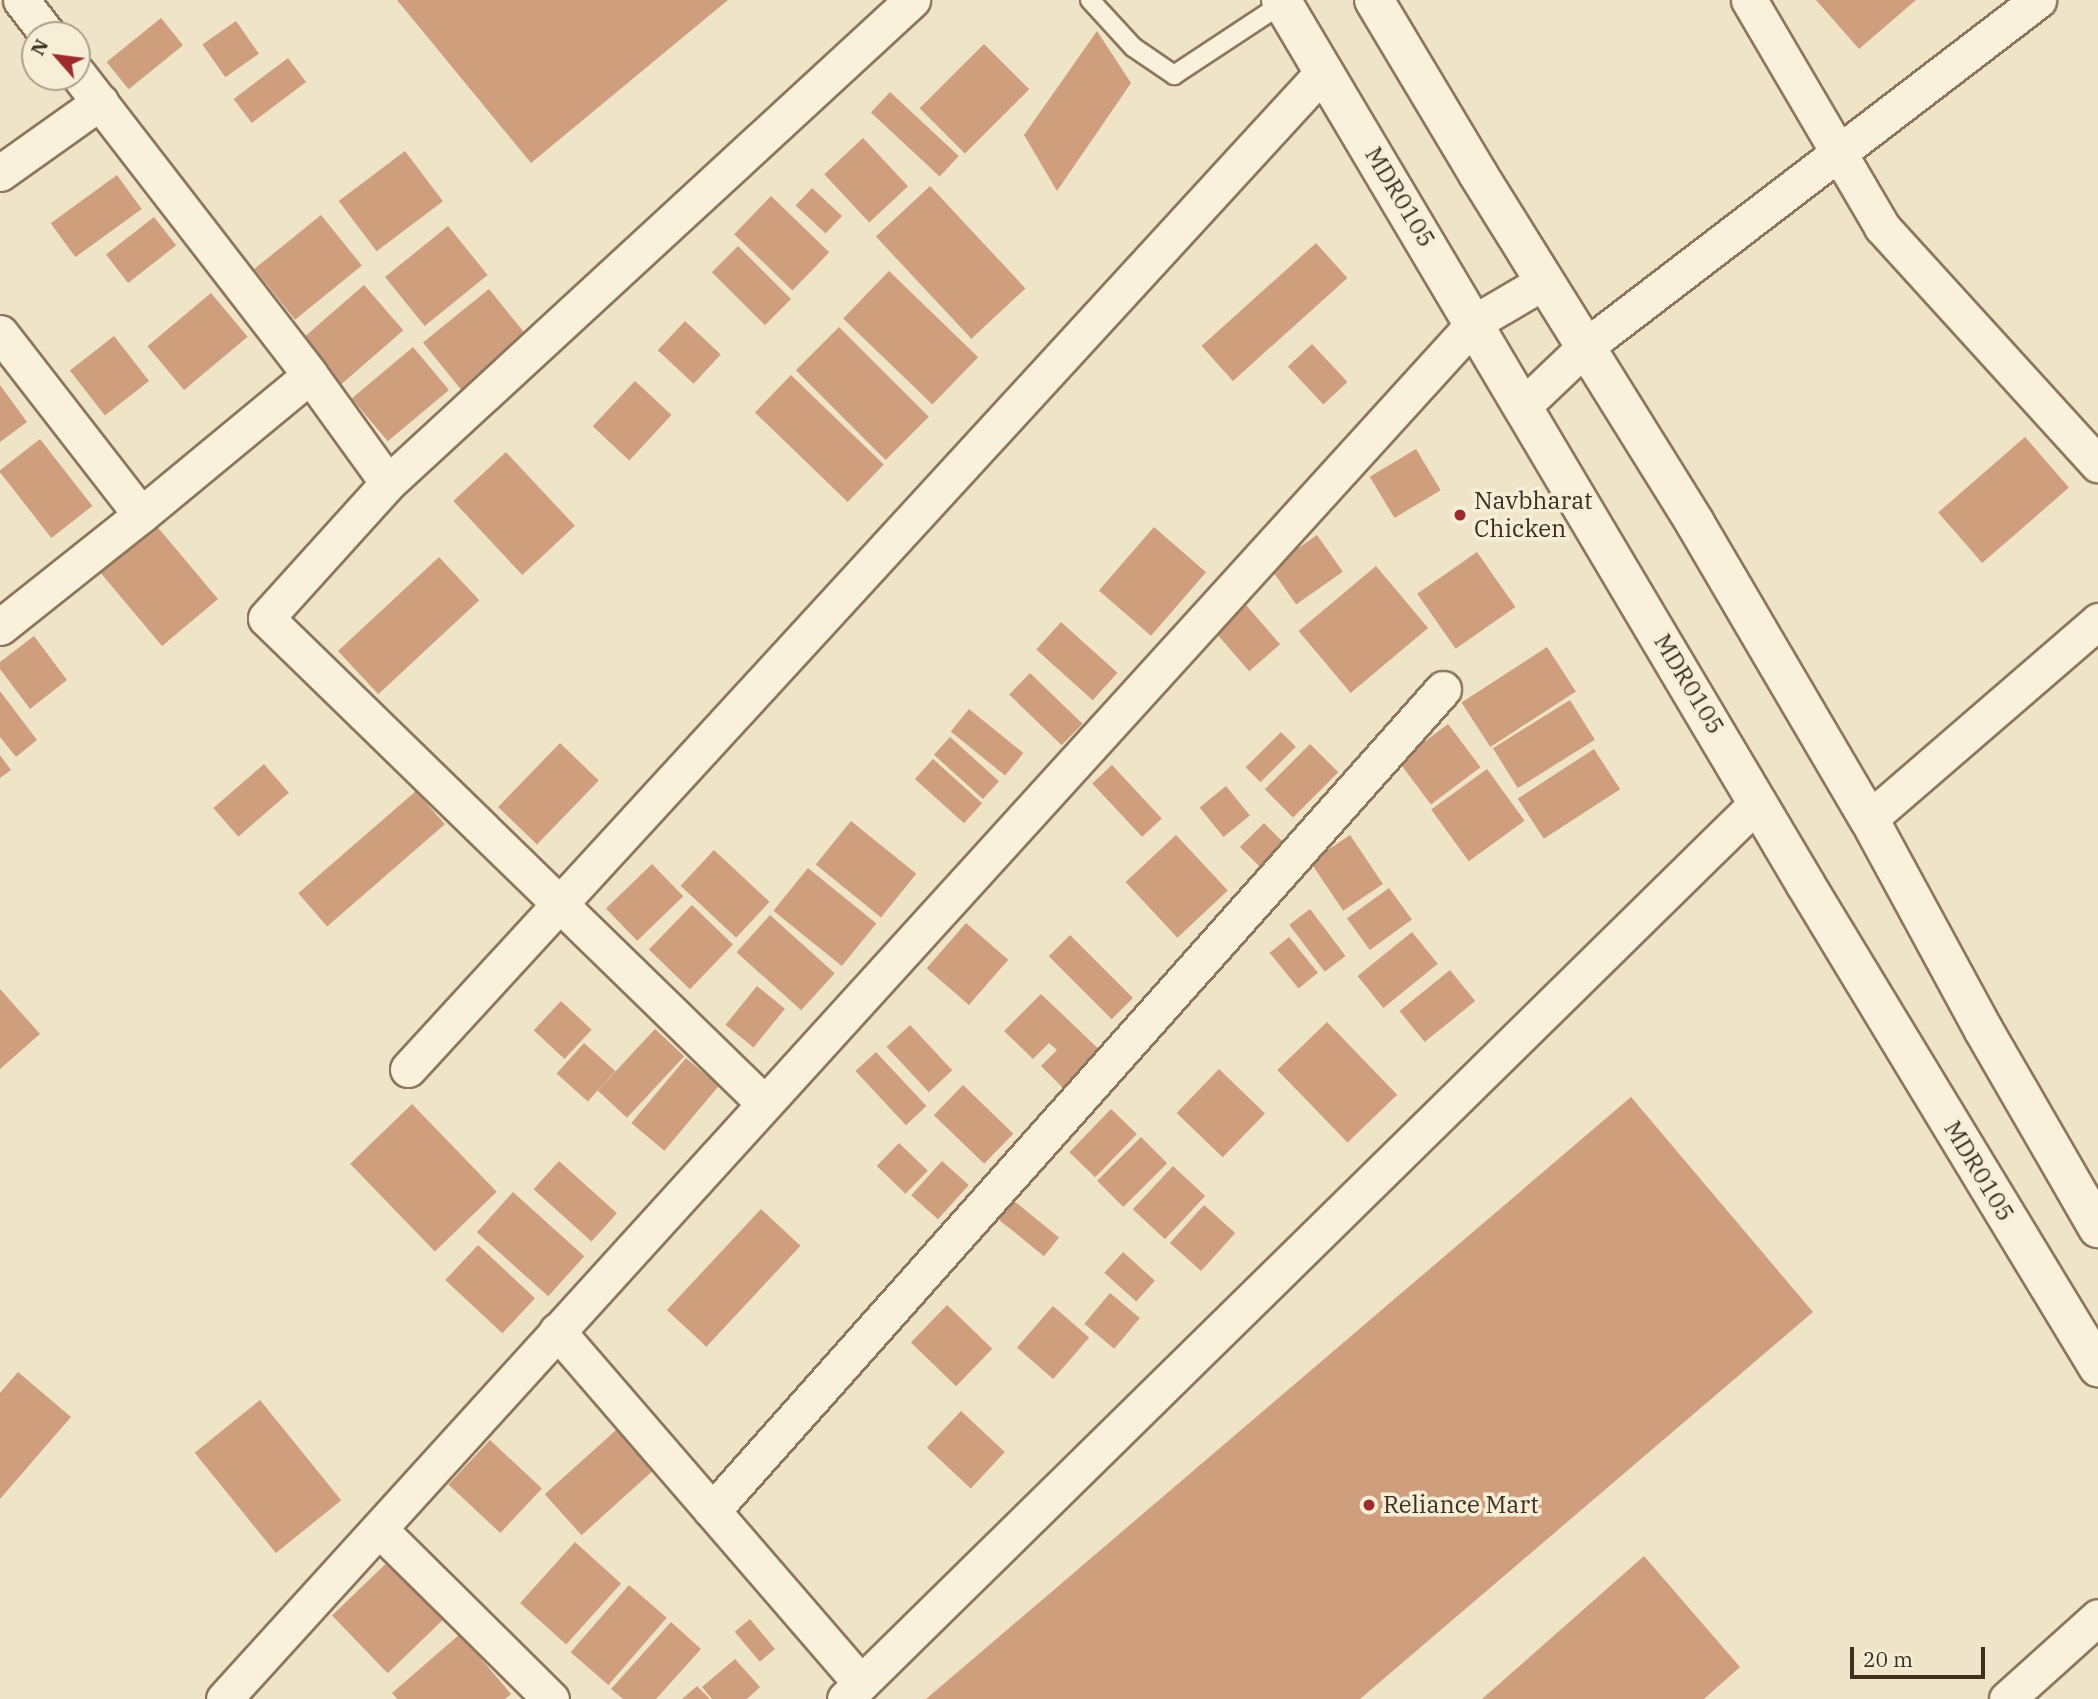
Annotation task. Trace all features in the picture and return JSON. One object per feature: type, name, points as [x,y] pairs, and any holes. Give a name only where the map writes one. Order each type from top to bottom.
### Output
[{"type":"main road","name":"MDR0105","points":[[1282,2],[2098,1367]]},
{"type":"main road","points":[[1381,3],[1545,281],[1695,523],[1869,819],[1983,1029],[2098,1228]]},
{"type":"street","points":[[21,0],[37,21]]},
{"type":"street","points":[[764,1103],[266,618],[388,483],[912,0]]},
{"type":"street","points":[[1749,0],[1882,227],[2098,464]]},
{"type":"street","points":[[1524,405],[1585,347],[2038,0]]},
{"type":"street","points":[[408,1069],[1324,71]]},
{"type":"street","points":[[91,91],[310,374],[388,483]]},
{"type":"street","points":[[0,173],[100,102]]},
{"type":"street","points":[[224,1699],[1475,322],[1545,281]]},
{"type":"street","points":[[0,333],[141,515]]},
{"type":"street","points":[[0,627],[141,515],[310,374]]},
{"type":"street","points":[[1869,819],[2098,621]]},
{"type":"street","points":[[712,1511],[1443,689]]},
{"type":"street","points":[[557,1331],[712,1511],[853,1691],[1758,802]]},
{"type":"street","points":[[379,1529],[551,1699]]},
{"type":"street","points":[[2007,1699],[2098,1618]]},
{"type":"lane","points":[[1090,0],[1133,47],[1174,75],[1282,2]]},
{"type":"building","points":[[397,0],[728,0],[531,163]]},
{"type":"building","points":[[1816,0],[1916,0],[1859,49]]},
{"type":"building","points":[[161,18],[183,45],[129,89],[107,62]]},
{"type":"building","points":[[236,21],[259,54],[225,77],[202,45]]},
{"type":"building","points":[[1097,31],[1131,83],[1057,191],[1024,135]]},
{"type":"building","points":[[984,44],[1029,89],[965,154],[920,108]]},
{"type":"building","points":[[288,58],[306,82],[252,123],[234,99]]},
{"type":"building","points":[[890,92],[959,156],[940,177],[871,112]]},
{"type":"building","points":[[863,138],[908,186],[869,222],[824,174]]},
{"type":"building","points":[[405,151],[443,201],[377,251],[339,201]]},
{"type":"building","points":[[117,175],[142,209],[75,257],[51,223]]},
{"type":"building","points":[[930,186],[1025,288],[971,339],[876,236]]},
{"type":"building","points":[[812,188],[842,216],[826,234],[796,206]]},
{"type":"building","points":[[771,196],[829,252],[792,290],[734,234]]},
{"type":"building","points":[[321,215],[362,266],[295,320],[254,269]]},
{"type":"building","points":[[154,217],[176,245],[128,283],[106,255]]},
{"type":"building","points":[[448,226],[488,275],[425,326],[385,277]]},
{"type":"building","points":[[1316,243],[1347,278],[1233,381],[1202,346]]},
{"type":"building","points":[[738,246],[791,299],[765,325],[712,272]]},
{"type":"building","points":[[889,271],[978,357],[932,405],[843,318]]},
{"type":"building","points":[[364,285],[403,330],[341,385],[301,339]]},
{"type":"building","points":[[489,289],[531,341],[465,395],[423,342]]},
{"type":"building","points":[[211,293],[248,337],[184,390],[147,346]]},
{"type":"building","points":[[685,321],[721,354],[694,384],[658,350]]},
{"type":"building","points":[[839,327],[929,417],[886,460],[796,370]]},
{"type":"building","points":[[114,336],[149,381],[105,415],[70,370]]},
{"type":"building","points":[[1312,344],[1347,382],[1323,405],[1288,367]]},
{"type":"building","points":[[413,347],[449,390],[388,441],[352,398]]},
{"type":"building","points":[[791,375],[884,465],[848,502],[755,412]]},
{"type":"building","points":[[635,381],[672,415],[629,460],[593,426]]},
{"type":"building","points":[[0,385],[27,422],[0,442]]},
{"type":"building","points":[[2025,437],[2069,488],[1982,563],[1938,512]]},
{"type":"building","points":[[40,439],[92,506],[51,538],[0,472]]},
{"type":"building","points":[[1416,449],[1441,490],[1394,518],[1370,477]]},
{"type":"building","points":[[506,452],[575,526],[522,575],[453,501]]},
{"type":"building","points":[[155,524],[218,599],[162,646],[99,571]]},
{"type":"building","points":[[1154,527],[1206,572],[1151,636],[1099,590]]},
{"type":"building","points":[[1317,535],[1343,572],[1296,605],[1270,568]]},
{"type":"building","points":[[1477,552],[1515,607],[1456,649],[1417,594]]},
{"type":"building","points":[[439,557],[479,600],[378,694],[338,651]]},
{"type":"building","points":[[1376,566],[1428,628],[1351,693],[1299,631]]},
{"type":"building","points":[[1246,605],[1280,644],[1249,671],[1215,632]]},
{"type":"building","points":[[1061,622],[1117,673],[1093,700],[1036,649]]},
{"type":"building","points":[[34,636],[67,680],[30,709],[0,669],[0,662]]},
{"type":"building","points":[[1547,647],[1576,691],[1490,747],[1461,703]]},
{"type":"building","points":[[1030,673],[1083,724],[1062,745],[1009,695]]},
{"type":"building","points":[[0,691],[37,740],[16,757],[0,737]]},
{"type":"building","points":[[1570,700],[1595,740],[1518,788],[1493,748]]},
{"type":"building","points":[[969,709],[1023,753],[1005,776],[951,732]]},
{"type":"building","points":[[1448,724],[1480,767],[1431,804],[1398,761]]},
{"type":"building","points":[[1281,732],[1296,747],[1260,782],[1246,767]]},
{"type":"building","points":[[950,737],[999,781],[983,799],[934,755]]},
{"type":"building","points":[[560,743],[599,781],[537,845],[498,807]]},
{"type":"building","points":[[1310,744],[1338,772],[1293,818],[1265,789]]},
{"type":"building","points":[[1594,749],[1620,789],[1544,839],[1518,799]]},
{"type":"building","points":[[0,755],[11,770],[0,778]]},
{"type":"building","points":[[933,759],[982,803],[964,823],[915,779]]},
{"type":"building","points":[[264,764],[289,793],[238,837],[213,808]]},
{"type":"building","points":[[1112,765],[1162,818],[1142,837],[1092,783]]},
{"type":"building","points":[[1487,769],[1525,821],[1469,861],[1431,810]]},
{"type":"building","points":[[1226,786],[1250,816],[1223,837],[1200,807]]},
{"type":"building","points":[[416,791],[445,824],[327,927],[298,893]]},
{"type":"building","points":[[851,821],[916,874],[881,917],[816,865]]},
{"type":"building","points":[[1264,823],[1284,843],[1260,867],[1240,847]]},
{"type":"building","points":[[1176,835],[1228,891],[1177,938],[1126,882]]},
{"type":"building","points":[[1350,835],[1383,884],[1343,911],[1310,862]]},
{"type":"building","points":[[714,850],[770,902],[736,938],[681,886]]},
{"type":"building","points":[[652,864],[683,896],[637,941],[606,908]]},
{"type":"building","points":[[808,868],[876,923],[842,966],[773,911]]},
{"type":"building","points":[[1389,888],[1412,920],[1370,950],[1347,919]]},
{"type":"building","points":[[692,905],[733,945],[690,989],[649,950]]},
{"type":"building","points":[[1310,909],[1346,956],[1325,972],[1289,925]]},
{"type":"building","points":[[770,915],[835,973],[801,1010],[737,952]]},
{"type":"building","points":[[966,923],[1008,960],[969,1005],[927,968]]},
{"type":"building","points":[[1412,932],[1438,964],[1383,1008],[1358,976]]},
{"type":"building","points":[[1070,935],[1133,998],[1112,1019],[1049,956]]},
{"type":"building","points":[[1289,937],[1318,973],[1299,988],[1270,953]]},
{"type":"building","points":[[1450,970],[1475,1001],[1425,1042],[1399,1011]]},
{"type":"building","points":[[757,986],[785,1009],[754,1048],[726,1025]]},
{"type":"building","points":[[0,989],[40,1034],[0,1069]]},
{"type":"building","points":[[1041,994],[1105,1055],[1068,1093],[1041,1066],[1057,1050],[1049,1043],[1033,1059],[1004,1031]]},
{"type":"building","points":[[561,1001],[592,1030],[564,1059],[534,1030]]},
{"type":"building","points":[[1327,1022],[1397,1095],[1348,1143],[1277,1070]]},
{"type":"building","points":[[910,1025],[952,1070],[929,1092],[887,1047]]},
{"type":"building","points":[[655,1029],[684,1056],[627,1118],[598,1090]]},
{"type":"building","points":[[584,1043],[615,1071],[588,1102],[557,1073]]},
{"type":"building","points":[[876,1052],[926,1106],[906,1125],[856,1071]]},
{"type":"building","points":[[686,1058],[719,1086],[664,1151],[631,1123]]},
{"type":"building","points":[[1219,1069],[1265,1113],[1223,1157],[1177,1113]]},
{"type":"building","points":[[963,1085],[1013,1134],[984,1164],[934,1115]]},
{"type":"building","name":"Reliance Mart","points":[[1631,1097],[1813,1312],[1360,1699],[926,1699]]},
{"type":"building","points":[[412,1104],[497,1192],[435,1252],[350,1164]]},
{"type":"building","points":[[1111,1109],[1137,1134],[1095,1177],[1069,1152]]},
{"type":"building","points":[[1141,1137],[1167,1163],[1123,1207],[1097,1181]]},
{"type":"building","points":[[899,1143],[928,1171],[906,1194],[877,1166]]},
{"type":"building","points":[[559,1161],[617,1213],[592,1241],[534,1189]]},
{"type":"building","points":[[942,1161],[969,1185],[938,1219],[911,1195]]},
{"type":"building","points":[[1173,1166],[1205,1196],[1165,1239],[1133,1209]]},
{"type":"building","points":[[513,1192],[584,1256],[548,1296],[477,1232]]},
{"type":"building","points":[[1014,1201],[1059,1238],[1044,1256],[999,1220]]},
{"type":"building","points":[[1204,1205],[1235,1233],[1201,1271],[1170,1243]]},
{"type":"building","points":[[761,1209],[800,1246],[706,1347],[667,1310]]},
{"type":"building","points":[[478,1245],[535,1298],[502,1333],[445,1280]]},
{"type":"building","points":[[1123,1252],[1155,1281],[1136,1302],[1104,1273]]},
{"type":"building","points":[[1110,1293],[1140,1318],[1114,1349],[1084,1324]]},
{"type":"building","points":[[947,1305],[992,1349],[956,1386],[911,1342]]},
{"type":"building","points":[[1053,1306],[1089,1337],[1053,1379],[1017,1348]]},
{"type":"building","points":[[18,1372],[71,1417],[0,1499],[0,1393]]},
{"type":"building","points":[[260,1400],[341,1500],[276,1553],[195,1453]]},
{"type":"building","points":[[961,1411],[1005,1452],[971,1488],[927,1448]]},
{"type":"building","points":[[625,1422],[662,1463],[582,1535],[545,1494]]},
{"type":"building","points":[[490,1440],[542,1488],[500,1533],[448,1485]]},
{"type":"building","points":[[575,1542],[621,1583],[566,1644],[520,1603]]},
{"type":"building","points":[[399,1551],[455,1609],[388,1673],[332,1616]]},
{"type":"building","points":[[1644,1556],[1740,1667],[1704,1699],[1482,1699]]},
{"type":"building","points":[[629,1585],[667,1618],[608,1685],[571,1652]]},
{"type":"building","points":[[750,1619],[775,1649],[760,1662],[735,1632]]},
{"type":"building","points":[[671,1622],[701,1649],[656,1699],[623,1699],[611,1689]]},
{"type":"building","points":[[460,1634],[511,1694],[505,1699],[397,1699],[392,1693]]},
{"type":"building","points":[[735,1659],[760,1687],[747,1699],[712,1699],[702,1687]]},
{"type":"building","points":[[697,1686],[710,1699],[682,1699]]},
{"type":"place","name":"Navbharat Chicken","points":[[1460,515]]},
{"type":"place","name":"Reliance Mart","points":[[1369,1505]]}]
